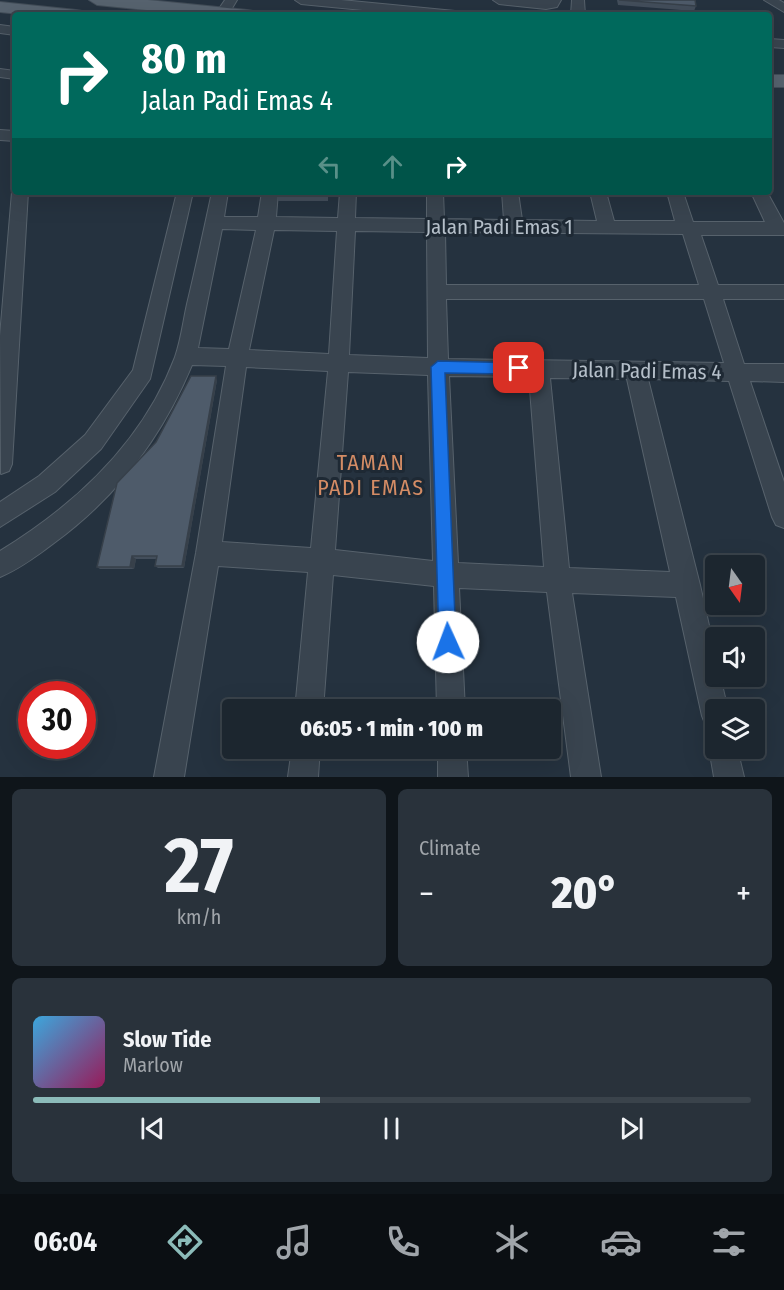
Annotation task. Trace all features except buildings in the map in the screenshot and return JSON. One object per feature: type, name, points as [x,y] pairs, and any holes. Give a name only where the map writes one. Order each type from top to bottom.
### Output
[{"type":"main road","points":[[97,0],[221,10]]},
{"type":"main road","points":[[0,7],[48,12]]},
{"type":"street","points":[[301,0],[386,8],[410,5],[442,12]]},
{"type":"street","points":[[499,0],[546,5],[552,4],[555,0]]},
{"type":"street","points":[[572,0],[578,0]]},
{"type":"street","points":[[770,0],[784,8]]},
{"type":"street","points":[[1,464],[20,195]]},
{"type":"street","points":[[0,516],[47,484],[93,442],[143,373],[184,195]]},
{"type":"street","points":[[0,566],[56,528],[128,460],[163,406],[186,356],[219,195]]},
{"type":"street","points":[[169,777],[208,553],[237,360],[266,225],[270,195]]},
{"type":"street","points":[[310,699],[339,362],[348,195]]},
{"type":"street","points":[[435,195],[438,367],[451,699]]},
{"type":"street","points":[[510,195],[514,227]]},
{"type":"street","points":[[599,195],[607,227]]},
{"type":"street","points":[[676,195],[784,517]]},
{"type":"street","points":[[761,195],[781,229]]},
{"type":"street","name":"Jalan Padi Emas 1","points":[[214,223],[781,229]]},
{"type":"street","points":[[438,292],[784,292]]},
{"type":"street","name":"Jalan Padi Emas 4","points":[[186,356],[438,367],[784,373]]},
{"type":"street","points":[[539,369],[558,580],[586,777]]},
{"type":"street","points":[[636,370],[712,699]]},
{"type":"street","points":[[208,553],[322,561],[445,575],[687,585]]},
{"type":"street","points":[[303,777],[305,759]]},
{"type":"street","points":[[452,759],[453,777]]},
{"type":"street","points":[[725,759],[729,777]]},
{"type":"district","name":"TAMAN PADI EMAS","points":[[371,474]]},
{"type":"route","points":[[448,642],[438,367],[519,368]]}]
